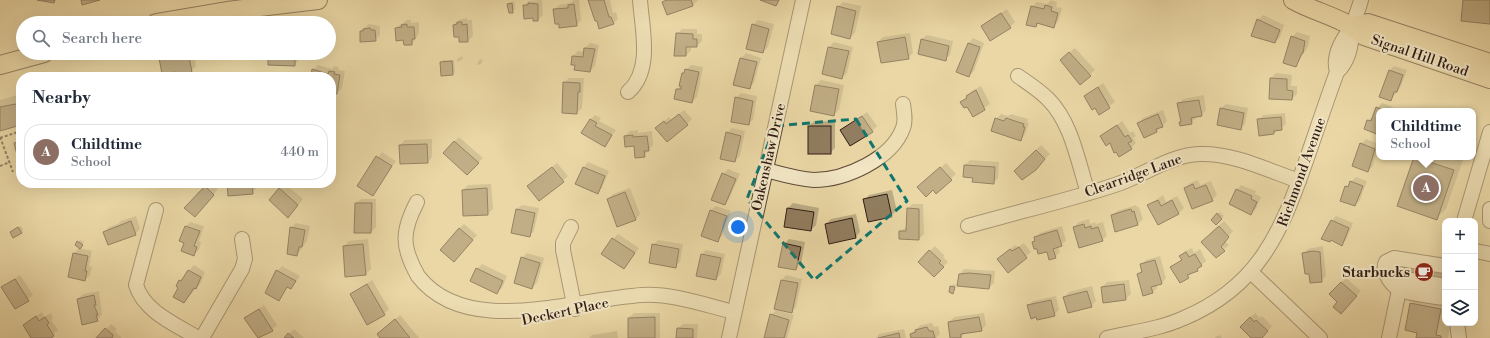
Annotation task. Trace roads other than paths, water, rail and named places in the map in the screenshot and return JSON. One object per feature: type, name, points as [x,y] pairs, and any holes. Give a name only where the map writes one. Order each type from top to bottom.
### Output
[{"type":"main road","points":[[197,16],[318,0]]},
{"type":"main road","name":"Signal Hill Road","points":[[1293,0],[1326,16],[1353,26],[1364,36],[1490,79]]},
{"type":"main road","name":"Signal Hill Road","points":[[1353,26],[1368,23],[1490,63]]},
{"type":"main road","points":[[0,65],[18,60]]},
{"type":"main road","points":[[1444,63],[1471,63],[1490,68]]},
{"type":"street","points":[[628,92],[639,78],[643,64],[640,0]]},
{"type":"street","name":"Oakenshaw Drive","points":[[729,338],[803,0]]},
{"type":"street","name":"Richmond Avenue","points":[[1107,338],[1162,326],[1183,319],[1221,298],[1251,272],[1277,235],[1299,181],[1337,72],[1335,61],[1339,49],[1343,38],[1353,26],[1361,0]]},
{"type":"street","points":[[1018,76],[1048,99],[1061,116],[1068,131],[1088,193]]},
{"type":"street","points":[[766,170],[794,178],[813,180],[838,177],[864,167],[884,152],[899,136],[904,119],[903,104]]},
{"type":"street","points":[[1465,218],[1490,132]]},
{"type":"street","name":"Clearridge Lane","points":[[968,226],[1088,193],[1129,180],[1174,159],[1200,154],[1232,157],[1299,181]]},
{"type":"street","name":"Deckert Place","points":[[417,202],[407,223],[405,234],[408,256],[421,282],[433,296],[445,306],[469,317],[502,322],[546,316],[642,295],[678,299],[734,312]]},
{"type":"street","points":[[1490,209],[1490,221]]},
{"type":"street","points":[[156,210],[136,285],[141,297],[149,306],[198,338]]},
{"type":"street","points":[[571,227],[563,243],[563,250],[575,309]]},
{"type":"street","points":[[202,338],[242,269],[244,259],[242,239]]},
{"type":"street","points":[[1478,252],[1490,254]]},
{"type":"street","points":[[1442,266],[1390,259],[1386,262],[1384,269],[1386,274],[1399,290],[1442,297]]},
{"type":"street","points":[[1399,259],[1392,261],[1388,266],[1389,272],[1394,277],[1442,285]]},
{"type":"street","points":[[1251,272],[1320,338]]},
{"type":"street","points":[[1389,338],[1399,290]]},
{"type":"street","points":[[1457,326],[1459,338]]},
{"type":"place","name":"Childtime","points":[[1426,188]]},
{"type":"place","name":"Starbucks","points":[[1424,272]]}]
